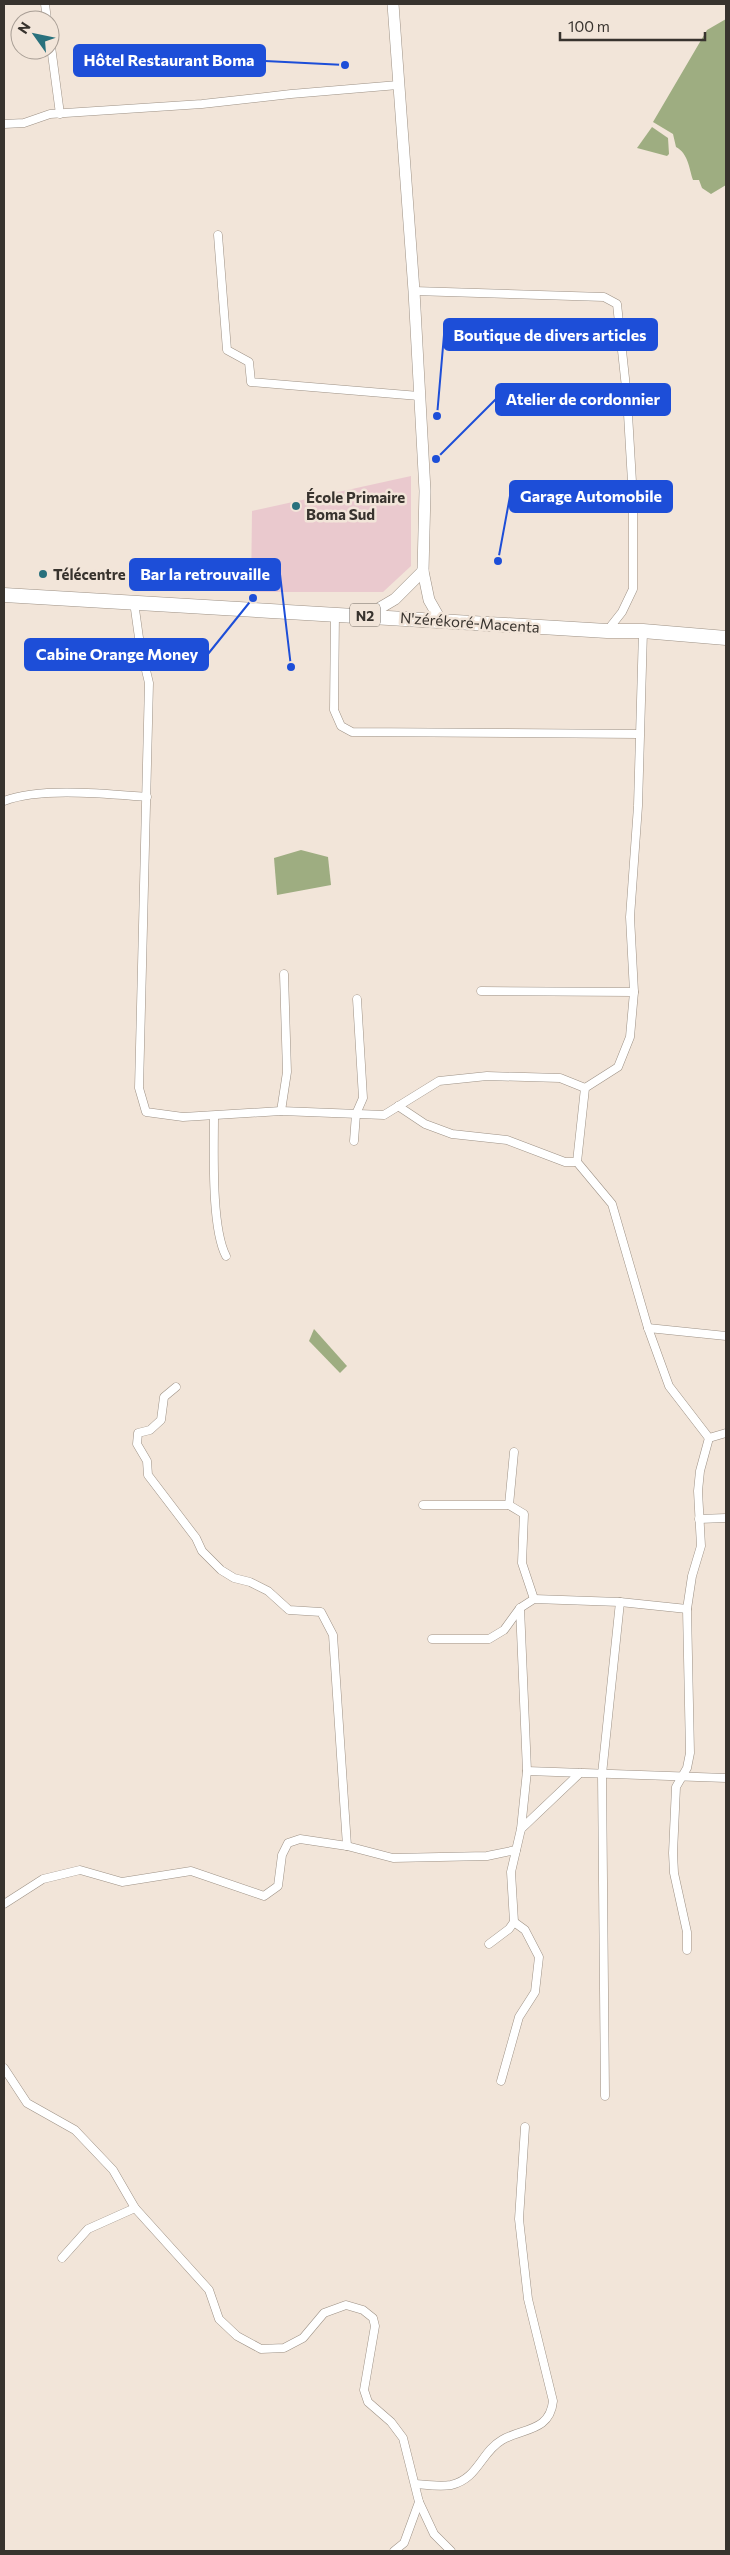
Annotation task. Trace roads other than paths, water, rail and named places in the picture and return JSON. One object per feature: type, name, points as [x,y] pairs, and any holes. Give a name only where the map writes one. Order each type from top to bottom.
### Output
[{"type":"highway","name":"N'zérékoré-Macenta","points":[[4,595],[368,615],[607,631],[642,631],[726,638]]},
{"type":"street","points":[[393,4],[414,291],[425,491],[423,571],[429,600],[441,621]]},
{"type":"street","points":[[53,60],[60,114]]},
{"type":"street","points":[[4,124],[24,123],[50,114],[202,104],[398,85]]},
{"type":"street","points":[[218,235],[227,350],[249,362],[251,382],[419,396]]},
{"type":"street","points":[[414,291],[604,297],[617,304],[630,461],[633,589],[622,612],[607,631]]},
{"type":"street","points":[[368,615],[395,599],[423,571]]},
{"type":"street","points":[[134,602],[140,645],[149,683],[138,1088],[146,1112],[183,1117],[281,1110],[384,1114],[439,1081],[487,1076],[560,1078],[585,1088]]},
{"type":"street","points":[[335,614],[334,710],[341,726],[352,732],[639,734]]},
{"type":"street","points":[[585,1088],[618,1067],[630,1037],[634,992],[630,916],[638,806],[642,631]]},
{"type":"street","points":[[4,801],[21,795],[110,794],[146,797]]},
{"type":"street","points":[[281,1110],[287,1072],[284,974]]},
{"type":"street","points":[[480,991],[634,992]]},
{"type":"street","points":[[354,1141],[356,1114],[363,1098],[357,999]]},
{"type":"street","points":[[585,1088],[577,1162],[612,1204],[648,1328],[669,1386],[709,1438]]},
{"type":"street","points":[[398,1106],[425,1124],[452,1134],[508,1140],[565,1162],[577,1162]]},
{"type":"street","points":[[214,1116],[216,1208],[222,1248],[226,1256]]},
{"type":"street","points":[[648,1328],[726,1336]]},
{"type":"street","points":[[176,1387],[164,1397],[161,1420],[150,1430],[138,1433],[137,1444],[147,1461],[148,1475],[196,1538],[202,1551],[221,1570],[234,1578],[250,1582],[268,1591],[290,1610],[321,1612],[333,1635],[347,1846]]},
{"type":"street","points":[[709,1438],[726,1434]]},
{"type":"street","points":[[687,1950],[687,1932],[674,1872],[673,1853],[676,1787],[680,1776],[687,1768],[690,1753],[687,1609],[692,1576],[701,1546],[698,1491],[700,1471],[709,1438]]},
{"type":"street","points":[[509,1505],[514,1452]]},
{"type":"street","points":[[423,1505],[509,1505],[524,1514],[522,1563],[534,1599]]},
{"type":"street","points":[[699,1519],[726,1518]]},
{"type":"street","points":[[432,1639],[489,1638],[504,1630],[520,1608],[534,1599],[620,1602],[687,1609]]},
{"type":"street","points":[[605,2096],[602,1774],[620,1602]]},
{"type":"street","points":[[490,1944],[509,1929],[514,1922],[511,1872],[521,1829],[527,1771],[520,1608]]},
{"type":"street","points":[[527,1771],[726,1778]]},
{"type":"street","points":[[521,1829],[580,1773]]},
{"type":"street","points":[[4,1904],[43,1879],[80,1870],[122,1882],[192,1871],[264,1896],[278,1886],[282,1855],[288,1843],[300,1839],[347,1846],[392,1858],[487,1856],[516,1850]]},
{"type":"street","points":[[501,2081],[519,2017],[535,1992],[539,1957],[525,1930],[514,1922]]},
{"type":"street","points":[[4,2068],[27,2102],[75,2130],[113,2170],[135,2208],[209,2290],[219,2320],[237,2336],[262,2349],[284,2348],[303,2338],[324,2313],[346,2305],[363,2310],[373,2318],[376,2326],[364,2390],[368,2402],[391,2422],[403,2438],[419,2502],[434,2534],[451,2551]]},
{"type":"street","points":[[416,2484],[451,2485],[470,2477],[490,2450],[502,2440],[530,2431],[550,2415],[553,2401],[528,2299],[518,2219],[525,2127]]},
{"type":"street","points":[[62,2258],[88,2229],[135,2208]]},
{"type":"street","points":[[394,2551],[404,2543],[419,2502]]},
{"type":"place","name":"Hôtel Restaurant Boma","points":[[345,65]]},
{"type":"place","name":"Boutique de divers articles","points":[[437,416]]},
{"type":"place","name":"Atelier de cordonnier","points":[[436,459]]},
{"type":"place","name":"École Primaire Boma Sud","points":[[296,506]]},
{"type":"place","name":"Garage Automobile","points":[[498,561]]},
{"type":"place","name":"Télécentre","points":[[43,574]]},
{"type":"place","name":"Cabine Orange Money","points":[[253,598]]},
{"type":"place","name":"Bar la retrouvaille","points":[[291,667]]}]
